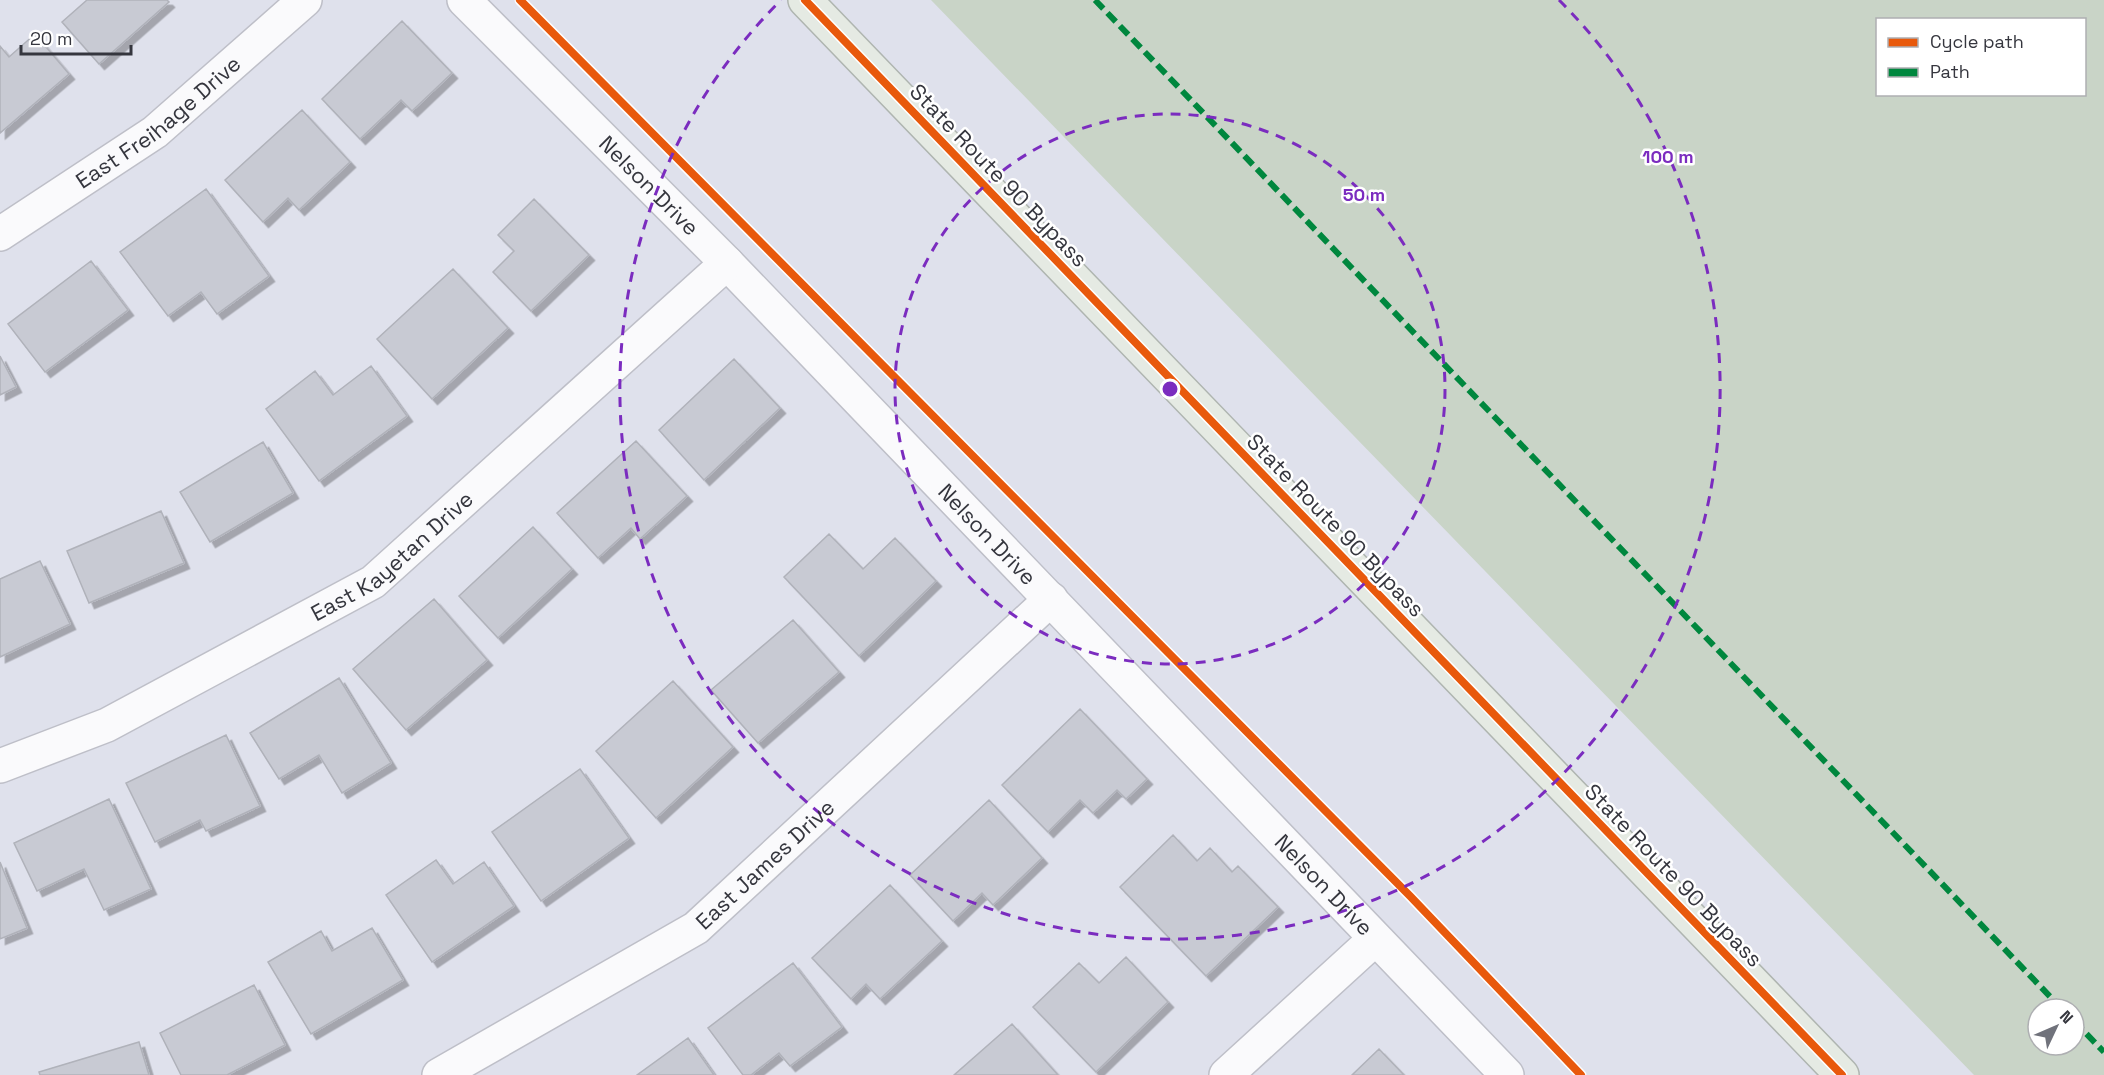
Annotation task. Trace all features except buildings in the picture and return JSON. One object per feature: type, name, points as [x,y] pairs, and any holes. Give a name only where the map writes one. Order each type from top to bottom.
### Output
[{"type":"highway","name":"State Route 90 Bypass","points":[[805,0],[1842,1075]]},
{"type":"street","name":"East Freihage Drive","points":[[0,234],[155,132],[305,0]]},
{"type":"street","name":"Nelson Drive","points":[[464,0],[727,262],[1507,1075]]},
{"type":"street","name":"East Kayetan Drive","points":[[0,766],[107,725],[373,582],[727,262]]},
{"type":"street","name":"East James Drive","points":[[439,1075],[696,928],[1051,599]]},
{"type":"street","points":[[1226,1075],[1376,939]]},
{"type":"shaded area","points":[[931,0],[2104,0],[2104,1075],[1974,1075]]},
{"type":"marked path","points":[[1095,0],[2050,997]]},
{"type":"marked path","points":[[2086,1033],[2104,1052]]},
{"type":"cycle path","points":[[520,0],[1410,896],[1581,1075]]},
{"type":"cycle path","points":[[805,0],[1842,1075]]}]
